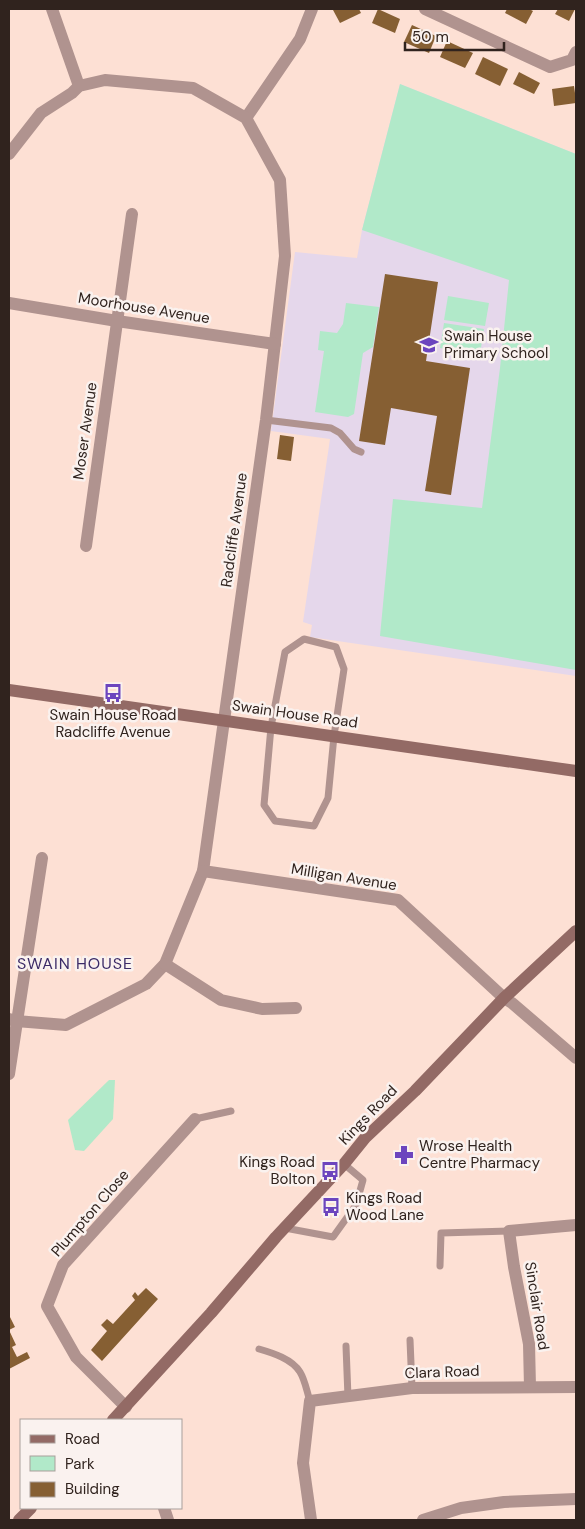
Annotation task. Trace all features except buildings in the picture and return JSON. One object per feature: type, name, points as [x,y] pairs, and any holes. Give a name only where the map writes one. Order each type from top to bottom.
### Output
[{"type":"street","points":[[52,9],[78,86]]},
{"type":"street","points":[[9,154],[41,113],[72,93],[78,86],[105,80],[193,88],[246,118],[300,40],[312,9]]},
{"type":"street","points":[[425,9],[550,67],[572,60],[576,52]]},
{"type":"street","name":"Radcliffe Avenue","points":[[165,964],[203,871],[266,420],[285,256],[280,180],[246,118]]},
{"type":"street","name":"Moser Avenue","points":[[86,546],[132,214]]},
{"type":"street","name":"Moorhouse Avenue","points":[[9,303],[275,344]]},
{"type":"street","name":"Swain House Road","points":[[9,690],[576,771]]},
{"type":"street","points":[[9,1074],[13,1020],[42,858]]},
{"type":"street","name":"Milligan Avenue","points":[[203,871],[398,900],[504,998],[576,1058]]},
{"type":"street","name":"Kings Road","points":[[114,1419],[211,1314],[365,1138],[415,1091],[504,998],[576,931]]},
{"type":"street","points":[[13,1020],[66,1025],[146,984],[165,964],[221,1000],[262,1009],[296,1008]]},
{"type":"street","name":"Plumpton Close","points":[[126,1407],[76,1357],[46,1306],[63,1265],[195,1119]]},
{"type":"street","points":[[509,1231],[576,1225]]},
{"type":"street","name":"Sinclair Road","points":[[509,1231],[529,1344],[530,1387]]},
{"type":"street","name":"Clara Road","points":[[310,1402],[412,1388],[576,1387]]},
{"type":"street","points":[[310,1402],[303,1463],[311,1520]]},
{"type":"street","points":[[423,1520],[461,1508],[504,1502],[576,1498]]},
{"type":"street","points":[[19,1520],[29,1509]]},
{"type":"lane","points":[[266,420],[331,428],[340,433],[354,449],[362,452]]},
{"type":"lane","points":[[304,639],[336,647],[344,669],[334,736],[328,798],[314,826],[275,820],[264,805],[271,727],[285,652],[304,639]]},
{"type":"lane","points":[[195,1119],[230,1111]]},
{"type":"lane","points":[[285,1228],[333,1237],[356,1205],[363,1180],[344,1164]]},
{"type":"lane","points":[[440,1266],[441,1233],[509,1231]]},
{"type":"lane","points":[[410,1340],[412,1388]]},
{"type":"lane","points":[[346,1346],[348,1397]]},
{"type":"lane","points":[[259,1348],[276,1354],[293,1364],[300,1372],[310,1402]]},
{"type":"shaded area","name":"Swain House Primary School","points":[[400,84],[576,154],[576,676],[310,637],[312,625],[303,622],[330,439],[271,431],[295,252],[357,258],[362,230]]},
{"type":"green space","points":[[400,84],[576,154],[576,670],[380,636],[393,499],[482,508],[509,280],[362,230]]},
{"type":"green space","points":[[448,296],[489,303],[485,326],[444,320]]},
{"type":"green space","points":[[346,303],[379,307],[373,347],[363,353],[354,414],[348,417],[315,412],[324,351],[318,350],[320,331],[337,333],[343,324]]},
{"type":"green space","points":[[444,323],[484,329],[480,354],[440,348]]},
{"type":"green space","points":[[109,1080],[115,1080],[113,1119],[84,1151],[75,1150],[68,1120]]},
{"type":"place","name":"Swain House Primary School","points":[[429,345]]},
{"type":"place","name":"Swain House Road Radcliffe Avenue","points":[[113,693]]},
{"type":"place","name":"Wrose Health Centre Pharmacy","points":[[404,1155]]},
{"type":"place","name":"Kings Road Bolton","points":[[330,1171]]},
{"type":"place","name":"Kings Road Wood Lane","points":[[331,1207]]},
{"type":"district","name":"SWAIN HOUSE","points":[[75,963]]}]
